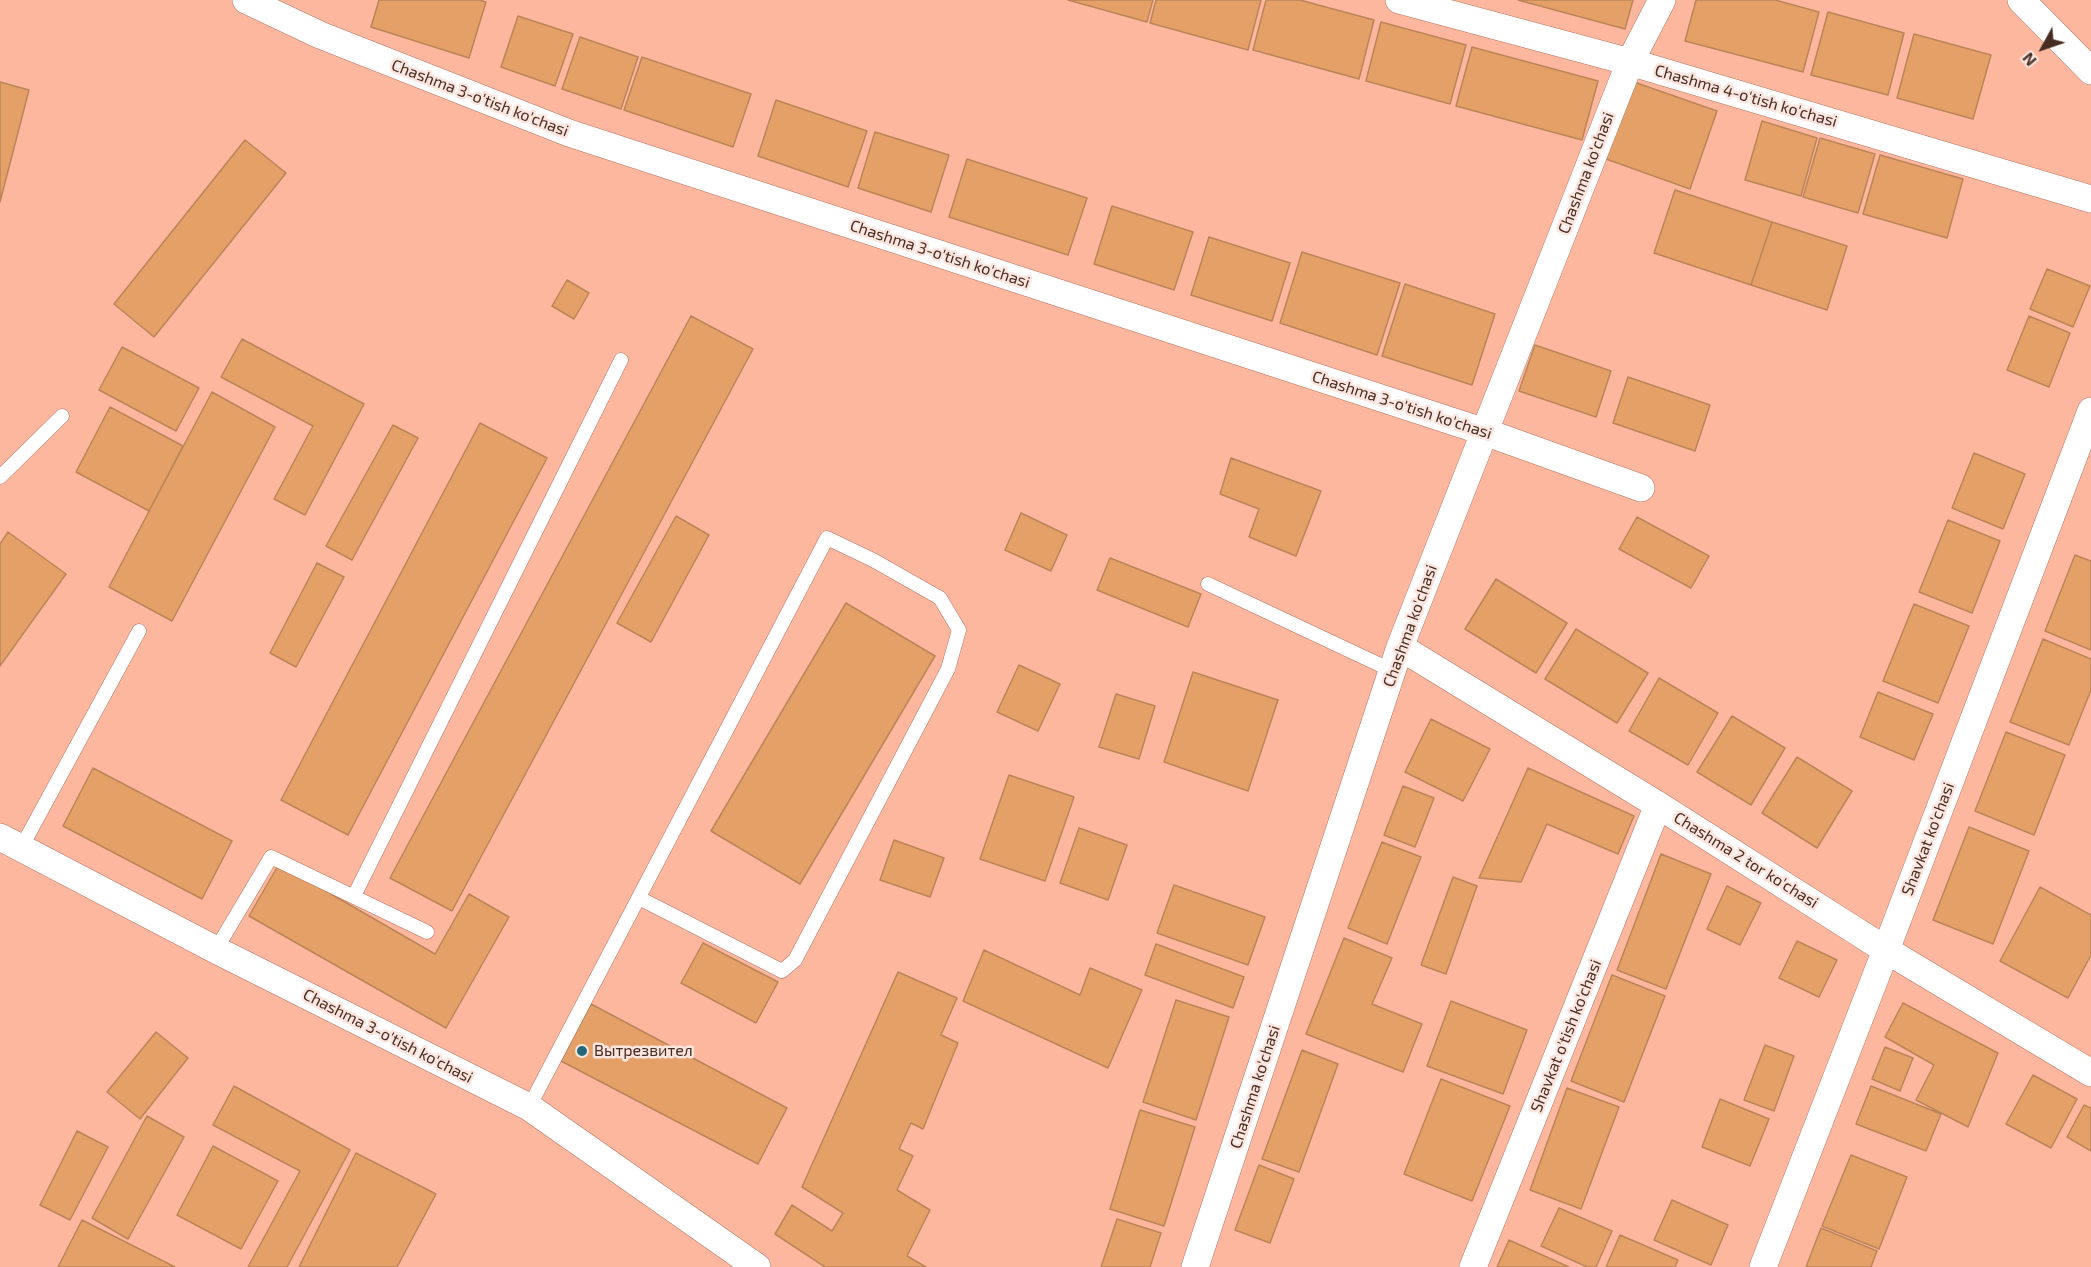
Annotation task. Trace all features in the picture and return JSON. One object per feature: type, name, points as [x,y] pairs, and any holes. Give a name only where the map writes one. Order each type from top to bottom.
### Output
[{"type":"street","name":"Chashma 3-o'tish ko'chasi","points":[[246,0],[320,35],[569,133],[1485,432],[1641,488]]},
{"type":"street","name":"Chashma 4-o'tish ko'chasi","points":[[1399,0],[1630,62],[2091,199]]},
{"type":"street","name":"Chashma ko'chasi","points":[[1195,1267],[1397,659],[1630,62],[1662,0]]},
{"type":"street","points":[[2021,0],[2091,71]]},
{"type":"street","name":"Shavkat ko'chasi","points":[[1763,1267],[2091,411]]},
{"type":"street","name":"Chashma 2 tor ko'chasi","points":[[1397,659],[1658,805],[1886,950],[2091,1073]]},
{"type":"street","name":"Shavkat o'tish ko'chasi","points":[[1473,1267],[1658,805]]},
{"type":"street","name":"Chashma 3-o'tish ko'chasi","points":[[10,842],[218,951],[529,1107],[757,1267]]},
{"type":"lane","points":[[354,896],[621,360]]},
{"type":"lane","points":[[0,477],[62,416]]},
{"type":"lane","points":[[529,1107],[827,538],[940,597],[959,630],[948,669],[795,960],[782,971],[639,898]]},
{"type":"lane","points":[[1208,584],[1397,659]]},
{"type":"lane","points":[[10,842],[139,631]]},
{"type":"lane","points":[[218,951],[221,941],[271,857],[427,932]]},
{"type":"building","points":[[379,0],[479,0],[486,2],[469,58],[371,27]]},
{"type":"building","points":[[1068,0],[1153,0],[1147,22]]},
{"type":"building","points":[[1156,0],[1261,0],[1248,50],[1150,23]]},
{"type":"building","points":[[1266,0],[1300,0],[1374,20],[1359,79],[1253,50]]},
{"type":"building","points":[[1518,0],[1633,0],[1625,29]]},
{"type":"building","points":[[1696,0],[1775,0],[1819,12],[1803,72],[1685,41]]},
{"type":"building","points":[[1828,12],[1904,33],[1888,95],[1811,75]]},
{"type":"building","points":[[518,16],[573,34],[555,86],[501,67]]},
{"type":"building","points":[[1381,22],[1466,45],[1450,104],[1366,81]]},
{"type":"building","points":[[1914,34],[1991,55],[1973,119],[1897,98]]},
{"type":"building","points":[[580,37],[638,57],[621,109],[562,89]]},
{"type":"building","points":[[1472,47],[1598,81],[1582,140],[1456,106]]},
{"type":"building","points":[[642,57],[751,94],[733,147],[624,110]]},
{"type":"building","points":[[0,82],[29,90],[0,202]]},
{"type":"building","points":[[1634,82],[1717,111],[1690,189],[1606,159]]},
{"type":"building","points":[[776,100],[867,131],[848,187],[758,156]]},
{"type":"building","points":[[1762,121],[1817,138],[1801,196],[1745,180]]},
{"type":"building","points":[[875,132],[949,155],[931,212],[858,188]]},
{"type":"building","points":[[1820,138],[1875,154],[1858,213],[1803,197]]},
{"type":"building","points":[[245,140],[286,173],[154,337],[114,304]]},
{"type":"building","points":[[1880,155],[1963,179],[1947,238],[1863,214]]},
{"type":"building","points":[[967,159],[1087,198],[1068,255],[949,217]]},
{"type":"building","points":[[1675,190],[1772,222],[1751,285],[1654,253]]},
{"type":"building","points":[[1112,206],[1193,232],[1174,290],[1094,264]]},
{"type":"building","points":[[1772,222],[1847,246],[1827,310],[1751,285]]},
{"type":"building","points":[[1209,237],[1290,263],[1272,321],[1191,295]]},
{"type":"building","points":[[1302,252],[1400,283],[1377,355],[1280,323]]},
{"type":"building","points":[[2047,269],[2090,286],[2073,327],[2030,309]]},
{"type":"building","points":[[567,280],[589,293],[574,319],[552,306]]},
{"type":"building","points":[[1405,284],[1495,314],[1472,385],[1382,356]]},
{"type":"building","points":[[691,316],[753,349],[452,911],[390,878]]},
{"type":"building","points":[[2029,316],[2070,333],[2049,387],[2007,370]]},
{"type":"building","points":[[242,339],[364,404],[305,515],[274,499],[313,426],[221,377]]},
{"type":"building","points":[[1535,345],[1611,371],[1596,417],[1519,391]]},
{"type":"building","points":[[122,347],[199,388],[176,431],[99,390]]},
{"type":"building","points":[[1628,377],[1710,405],[1695,451],[1613,423]]},
{"type":"building","points":[[212,392],[275,427],[172,621],[109,587]]},
{"type":"building","points":[[110,407],[183,446],[149,511],[76,472]]},
{"type":"building","points":[[480,423],[547,458],[348,835],[281,800]]},
{"type":"building","points":[[393,425],[418,438],[352,560],[326,546]]},
{"type":"building","points":[[1974,453],[2025,474],[2003,529],[1952,508]]},
{"type":"building","points":[[1231,458],[1321,491],[1296,556],[1249,537],[1259,509],[1220,494]]},
{"type":"building","points":[[1021,513],[1067,535],[1051,571],[1005,550]]},
{"type":"building","points":[[676,516],[709,535],[651,642],[617,623]]},
{"type":"building","points":[[1637,517],[1709,556],[1691,588],[1619,549]]},
{"type":"building","points":[[1948,520],[2000,541],[1972,613],[1919,592]]},
{"type":"building","points":[[8,532],[66,574],[0,666],[0,544]]},
{"type":"building","points":[[2075,555],[2091,561],[2091,650],[2045,631]]},
{"type":"building","points":[[1110,558],[1201,594],[1188,627],[1097,590]]},
{"type":"building","points":[[317,563],[344,577],[296,667],[270,653]]},
{"type":"building","points":[[1496,579],[1567,623],[1536,673],[1465,629]]},
{"type":"building","points":[[846,603],[935,656],[800,884],[711,831]]},
{"type":"building","points":[[1914,604],[1969,626],[1938,703],[1883,681]]},
{"type":"building","points":[[1576,629],[1648,673],[1617,723],[1545,679]]},
{"type":"building","points":[[2043,639],[2091,659],[2091,690],[2069,745],[2010,722]]},
{"type":"building","points":[[1019,665],[1060,684],[1038,731],[997,712]]},
{"type":"building","points":[[1193,672],[1278,700],[1248,791],[1164,762]]},
{"type":"building","points":[[1659,678],[1718,713],[1688,765],[1629,731]]},
{"type":"building","points":[[1878,692],[1933,714],[1914,760],[1860,737]]},
{"type":"building","points":[[1116,694],[1155,706],[1139,759],[1099,747]]},
{"type":"building","points":[[1732,716],[1785,748],[1751,805],[1697,772]]},
{"type":"building","points":[[1431,719],[1490,749],[1463,801],[1405,772]]},
{"type":"building","points":[[2006,732],[2065,755],[2034,835],[1975,811]]},
{"type":"building","points":[[1797,757],[1852,791],[1817,848],[1762,813]]},
{"type":"building","points":[[93,768],[232,841],[202,899],[63,826]]},
{"type":"building","points":[[1528,768],[1634,816],[1618,854],[1547,824],[1521,882],[1479,878]]},
{"type":"building","points":[[1009,775],[1074,797],[1045,881],[980,859]]},
{"type":"building","points":[[1403,786],[1434,798],[1415,847],[1384,835]]},
{"type":"building","points":[[1969,827],[2029,851],[1993,944],[1933,920]]},
{"type":"building","points":[[1079,828],[1127,845],[1108,900],[1060,883]]},
{"type":"building","points":[[894,840],[944,858],[930,897],[880,880]]},
{"type":"building","points":[[1382,842],[1421,857],[1387,944],[1348,928]]},
{"type":"building","points":[[1661,854],[1711,874],[1666,989],[1617,970]]},
{"type":"building","points":[[279,864],[435,954],[469,894],[509,917],[446,1028],[249,916]]},
{"type":"building","points":[[1453,877],[1477,886],[1446,974],[1421,965]]},
{"type":"building","points":[[1174,885],[1265,917],[1248,965],[1157,933]]},
{"type":"building","points":[[1727,886],[1761,903],[1740,945],[1707,929]]},
{"type":"building","points":[[2040,887],[2091,915],[2091,955],[2068,998],[2000,961]]},
{"type":"building","points":[[1344,938],[1392,958],[1372,1004],[1422,1024],[1403,1072],[1306,1034]]},
{"type":"building","points":[[1797,941],[1837,960],[1819,997],[1779,978]]},
{"type":"building","points":[[703,943],[778,982],[756,1023],[681,983]]},
{"type":"building","points":[[1156,944],[1244,977],[1233,1008],[1145,975]]},
{"type":"building","points":[[984,950],[1080,995],[1090,968],[1142,990],[1108,1068],[963,1001]]},
{"type":"building","points":[[898,972],[957,998],[941,1035],[958,1043],[923,1129],[911,1123],[899,1149],[913,1156],[897,1190],[930,1210],[907,1256],[926,1267],[825,1267],[775,1234],[792,1205],[832,1231],[843,1213],[802,1187]]},
{"type":"building","points":[[1612,975],[1665,996],[1624,1102],[1571,1081]]},
{"type":"building","points":[[1176,1000],[1229,1017],[1196,1120],[1143,1102]]},
{"type":"building","points":[[1451,1001],[1527,1030],[1503,1094],[1427,1066]]},
{"type":"building","points":[[1903,1003],[1998,1053],[1968,1127],[1916,1100],[1934,1065],[1885,1037]]},
{"type":"building","points":[[591,1004],[787,1108],[758,1164],[561,1061]]},
{"type":"building","points":[[156,1032],[188,1058],[140,1119],[107,1092]]},
{"type":"building","points":[[1765,1045],[1794,1056],[1774,1111],[1744,1100]]},
{"type":"building","points":[[1885,1047],[1913,1058],[1900,1091],[1872,1079]]},
{"type":"building","points":[[1302,1050],[1338,1064],[1299,1172],[1262,1159]]},
{"type":"building","points":[[2033,1075],[2077,1099],[2051,1148],[2006,1124]]},
{"type":"building","points":[[1441,1079],[1510,1106],[1472,1201],[1404,1174]]},
{"type":"building","points":[[234,1086],[350,1150],[287,1267],[248,1267],[300,1171],[213,1125]]},
{"type":"building","points":[[1871,1086],[1941,1114],[1926,1151],[1856,1124]]},
{"type":"building","points":[[1567,1088],[1619,1107],[1581,1209],[1530,1190]]},
{"type":"building","points":[[1720,1099],[1769,1119],[1750,1166],[1702,1147]]},
{"type":"building","points":[[2084,1105],[2091,1108],[2091,1151],[2067,1137]]},
{"type":"building","points":[[1140,1110],[1195,1127],[1164,1226],[1110,1209]]},
{"type":"building","points":[[147,1116],[184,1137],[128,1239],[92,1218]]},
{"type":"building","points":[[77,1131],[108,1147],[70,1220],[40,1205]]},
{"type":"building","points":[[213,1146],[278,1181],[241,1249],[177,1215]]},
{"type":"building","points":[[356,1153],[436,1194],[397,1267],[299,1267]]},
{"type":"building","points":[[1851,1155],[1907,1177],[1879,1249],[1822,1226]]},
{"type":"building","points":[[1259,1165],[1294,1179],[1270,1243],[1235,1230]]},
{"type":"building","points":[[1672,1200],[1728,1225],[1711,1265],[1654,1240]]},
{"type":"building","points":[[1559,1208],[1612,1231],[1596,1267],[1587,1267],[1541,1246]]},
{"type":"building","points":[[1117,1219],[1161,1233],[1150,1267],[1101,1267]]},
{"type":"building","points":[[82,1220],[175,1267],[58,1267]]},
{"type":"building","points":[[1821,1228],[1877,1251],[1871,1267],[1806,1267]]},
{"type":"building","points":[[1620,1235],[1678,1260],[1675,1267],[1606,1267]]},
{"type":"building","points":[[1509,1240],[1569,1267],[1497,1267]]},
{"type":"place","name":"Вытрезвител","points":[[582,1051]]}]
